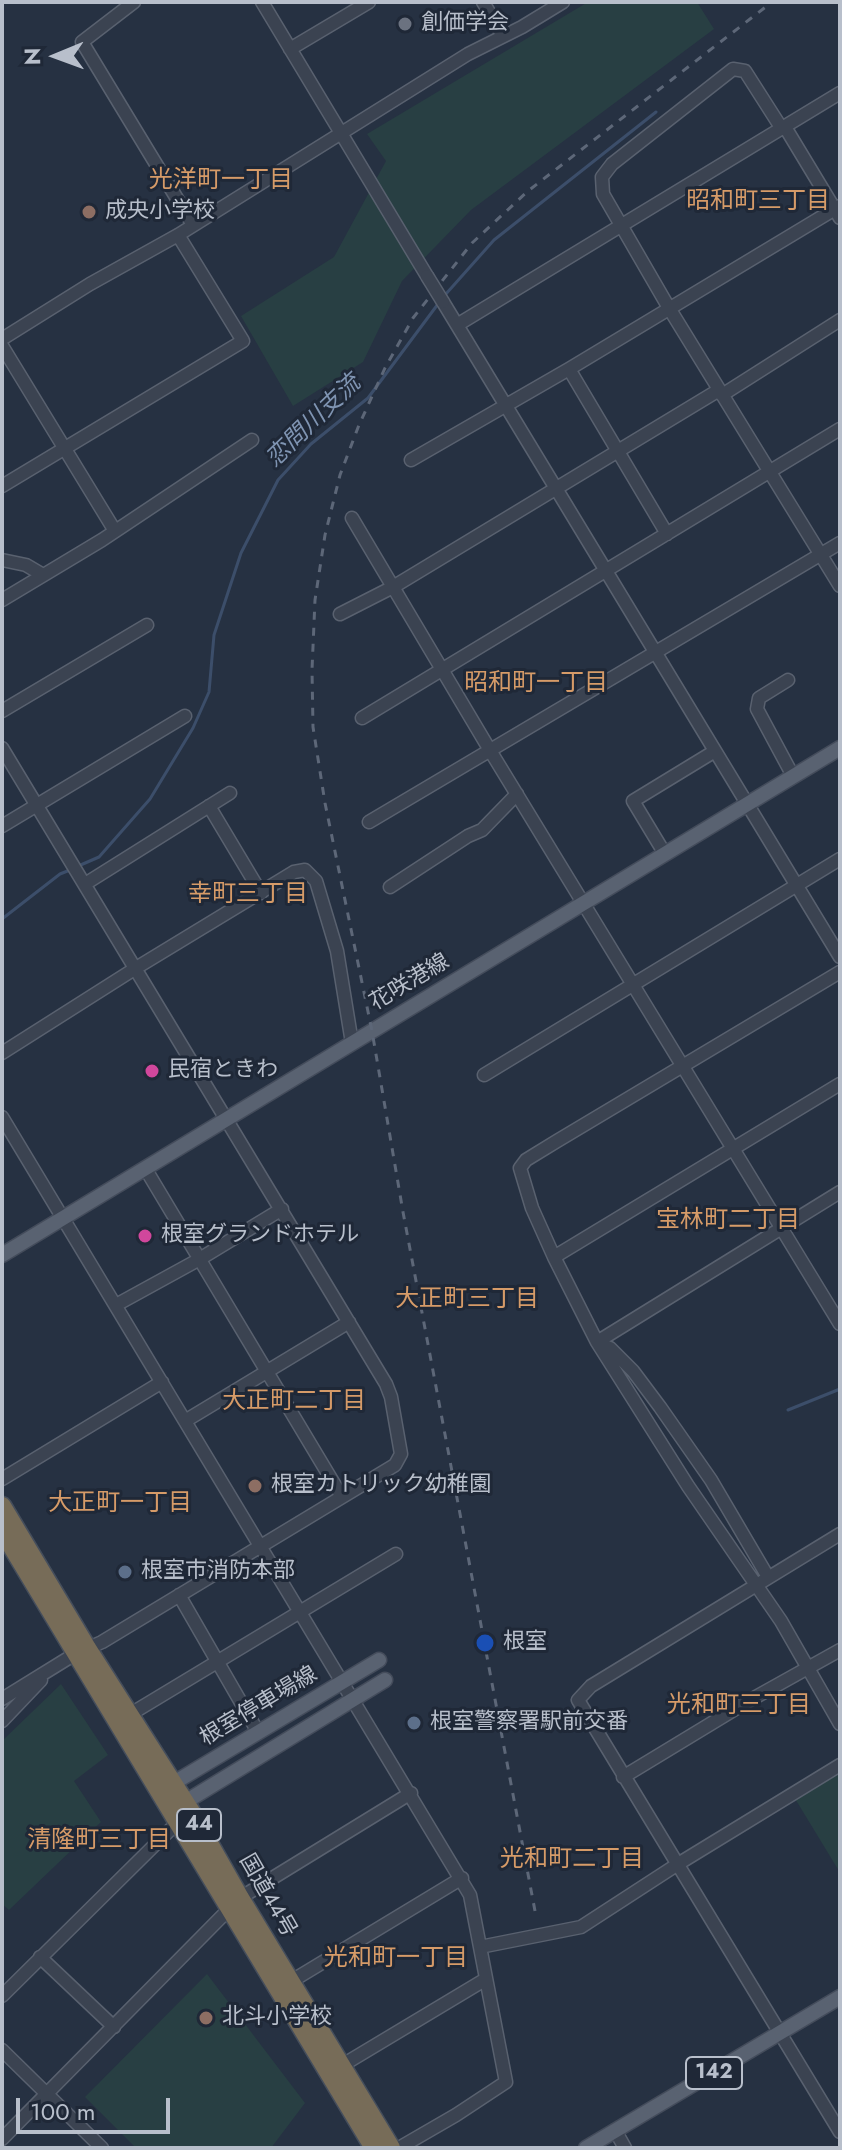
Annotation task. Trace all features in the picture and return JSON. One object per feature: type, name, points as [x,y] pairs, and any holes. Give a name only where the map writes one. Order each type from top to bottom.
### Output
[{"type":"highway","name":"国道44号","points":[[2,1506],[81,1651],[129,1715],[166,1787]]},
{"type":"highway","name":"国道44号","points":[[2,1530],[181,1811],[374,2148]]},
{"type":"highway","name":"国道44号","points":[[235,1904],[290,1982],[391,2148]]},
{"type":"main road","name":"花咲港線","points":[[2,1255],[840,748]]},
{"type":"main road","name":"根室停車場線","points":[[166,1787],[379,1660]]},
{"type":"main road","name":"根室停車場線","points":[[181,1811],[385,1680]]},
{"type":"main road","name":"142","points":[[586,2148],[840,1997]]},
{"type":"street","points":[[134,2],[82,42],[193,225]]},
{"type":"street","points":[[262,2],[840,957]]},
{"type":"street","points":[[290,49],[369,2]]},
{"type":"street","points":[[483,2],[503,36]]},
{"type":"street","points":[[2,339],[90,284],[178,235],[468,54],[563,2]]},
{"type":"street","points":[[411,460],[669,308],[838,211],[745,71],[733,69],[612,164],[602,177],[603,194],[669,308],[840,586]]},
{"type":"street","points":[[457,325],[840,93]]},
{"type":"street","points":[[2,486],[243,341],[178,235]]},
{"type":"street","points":[[340,614],[393,587],[840,320]]},
{"type":"street","points":[[2,346],[115,531]]},
{"type":"street","points":[[569,369],[667,534]]},
{"type":"street","points":[[362,718],[840,429]]},
{"type":"street","points":[[2,600],[115,531],[252,440]]},
{"type":"street","points":[[352,518],[840,1324]]},
{"type":"street","points":[[369,822],[840,543]]},
{"type":"street","points":[[2,560],[26,565],[43,575]]},
{"type":"street","points":[[2,711],[147,625]]},
{"type":"street","points":[[788,680],[759,698],[757,709],[793,776]]},
{"type":"street","points":[[2,826],[185,716]]},
{"type":"street","points":[[2,748],[349,1322],[391,1397],[401,1454],[395,1465],[2,1699]]},
{"type":"street","points":[[665,854],[633,801],[715,751]]},
{"type":"street","points":[[85,884],[230,793]]},
{"type":"street","points":[[390,887],[482,830],[517,794]]},
{"type":"street","points":[[209,806],[261,893]]},
{"type":"street","points":[[484,1075],[840,859]]},
{"type":"street","points":[[2,1053],[294,872],[305,870],[316,881],[337,951],[352,1043]]},
{"type":"street","points":[[840,972],[547,1148],[520,1168],[532,1208],[597,1342],[688,1486],[781,1621],[840,1724]]},
{"type":"street","points":[[554,1257],[840,1084]]},
{"type":"street","points":[[2,1117],[470,1895],[506,2082],[399,2148]]},
{"type":"street","points":[[145,1168],[342,1497]]},
{"type":"street","points":[[597,1342],[840,1192]]},
{"type":"street","points":[[116,1305],[282,1209]]},
{"type":"street","points":[[185,1421],[349,1322]]},
{"type":"street","points":[[597,1342],[610,1348],[633,1371],[660,1407],[711,1480],[768,1577]]},
{"type":"street","points":[[2,1479],[162,1382]]},
{"type":"street","points":[[840,1534],[591,1686],[578,1700],[840,2132]]},
{"type":"street","points":[[129,1715],[396,1554]]},
{"type":"street","points":[[179,1595],[258,1732]]},
{"type":"street","points":[[623,1777],[840,1650]]},
{"type":"street","points":[[2,1721],[55,1666]]},
{"type":"street","points":[[480,1947],[581,1927],[840,1765]]},
{"type":"street","points":[[2,2139],[235,1904],[411,1793]]},
{"type":"street","points":[[2,1996],[181,1811]]},
{"type":"street","points":[[290,1982],[462,1878]]},
{"type":"street","points":[[40,1957],[114,2027]]},
{"type":"street","points":[[341,2066],[486,1979]]},
{"type":"street","points":[[2,2050],[102,2148]]},
{"type":"street","points":[[616,2132],[625,2148]]},
{"type":"green space","points":[[588,2],[697,2],[714,29],[471,210],[402,281],[363,362],[293,406],[241,316],[334,257],[386,161],[367,134]]},
{"type":"green space","points":[[61,1684],[108,1755],[74,1781],[101,1822],[9,1910],[2,1904],[2,1741]]},
{"type":"green space","points":[[840,1769],[840,1871],[839,1871],[794,1797]]},
{"type":"green space","name":"北斗小学校","points":[[207,1974],[305,2103],[271,2148],[136,2148],[85,2097]]},
{"type":"waterway","name":"恋問川支流","points":[[445,295],[494,240],[656,112]]},
{"type":"waterway","name":"恋問川支流","points":[[76,867],[99,857],[150,799],[193,728],[209,692],[214,635],[241,553],[278,480],[311,444],[368,398],[438,304]]},
{"type":"waterway","name":"恋問川支流","points":[[2,919],[60,874],[70,870]]},
{"type":"waterway","points":[[788,1410],[840,1389]]},
{"type":"railway","points":[[535,1911],[403,1212],[372,1031],[325,803],[313,727],[315,600],[325,535],[340,475],[385,368],[413,318],[472,243],[528,191],[772,2]]},
{"type":"place","name":"創価学会","points":[[405,24]]},
{"type":"place","name":"成央小学校","points":[[89,212]]},
{"type":"place","name":"民宿ときわ","points":[[152,1071]]},
{"type":"place","name":"根室グランドホテル","points":[[145,1236]]},
{"type":"place","name":"根室カトリック幼稚園","points":[[255,1486]]},
{"type":"place","name":"根室市消防本部","points":[[125,1572]]},
{"type":"place","name":"根室","points":[[485,1643]]},
{"type":"place","name":"根室警察署駅前交番","points":[[414,1723]]},
{"type":"place","name":"北斗小学校","points":[[206,2018]]},
{"type":"district","name":"光洋町一丁目","points":[[221,181]]},
{"type":"district","name":"昭和町三丁目","points":[[758,202]]},
{"type":"district","name":"昭和町一丁目","points":[[536,684]]},
{"type":"district","name":"幸町三丁目","points":[[248,895]]},
{"type":"district","name":"宝林町二丁目","points":[[728,1221]]},
{"type":"district","name":"大正町三丁目","points":[[467,1300]]},
{"type":"district","name":"大正町二丁目","points":[[294,1402]]},
{"type":"district","name":"大正町一丁目","points":[[120,1504]]},
{"type":"district","name":"光和町三丁目","points":[[739,1706]]},
{"type":"district","name":"清隆町三丁目","points":[[99,1841]]},
{"type":"district","name":"光和町二丁目","points":[[572,1860]]},
{"type":"district","name":"光和町一丁目","points":[[396,1959]]}]
